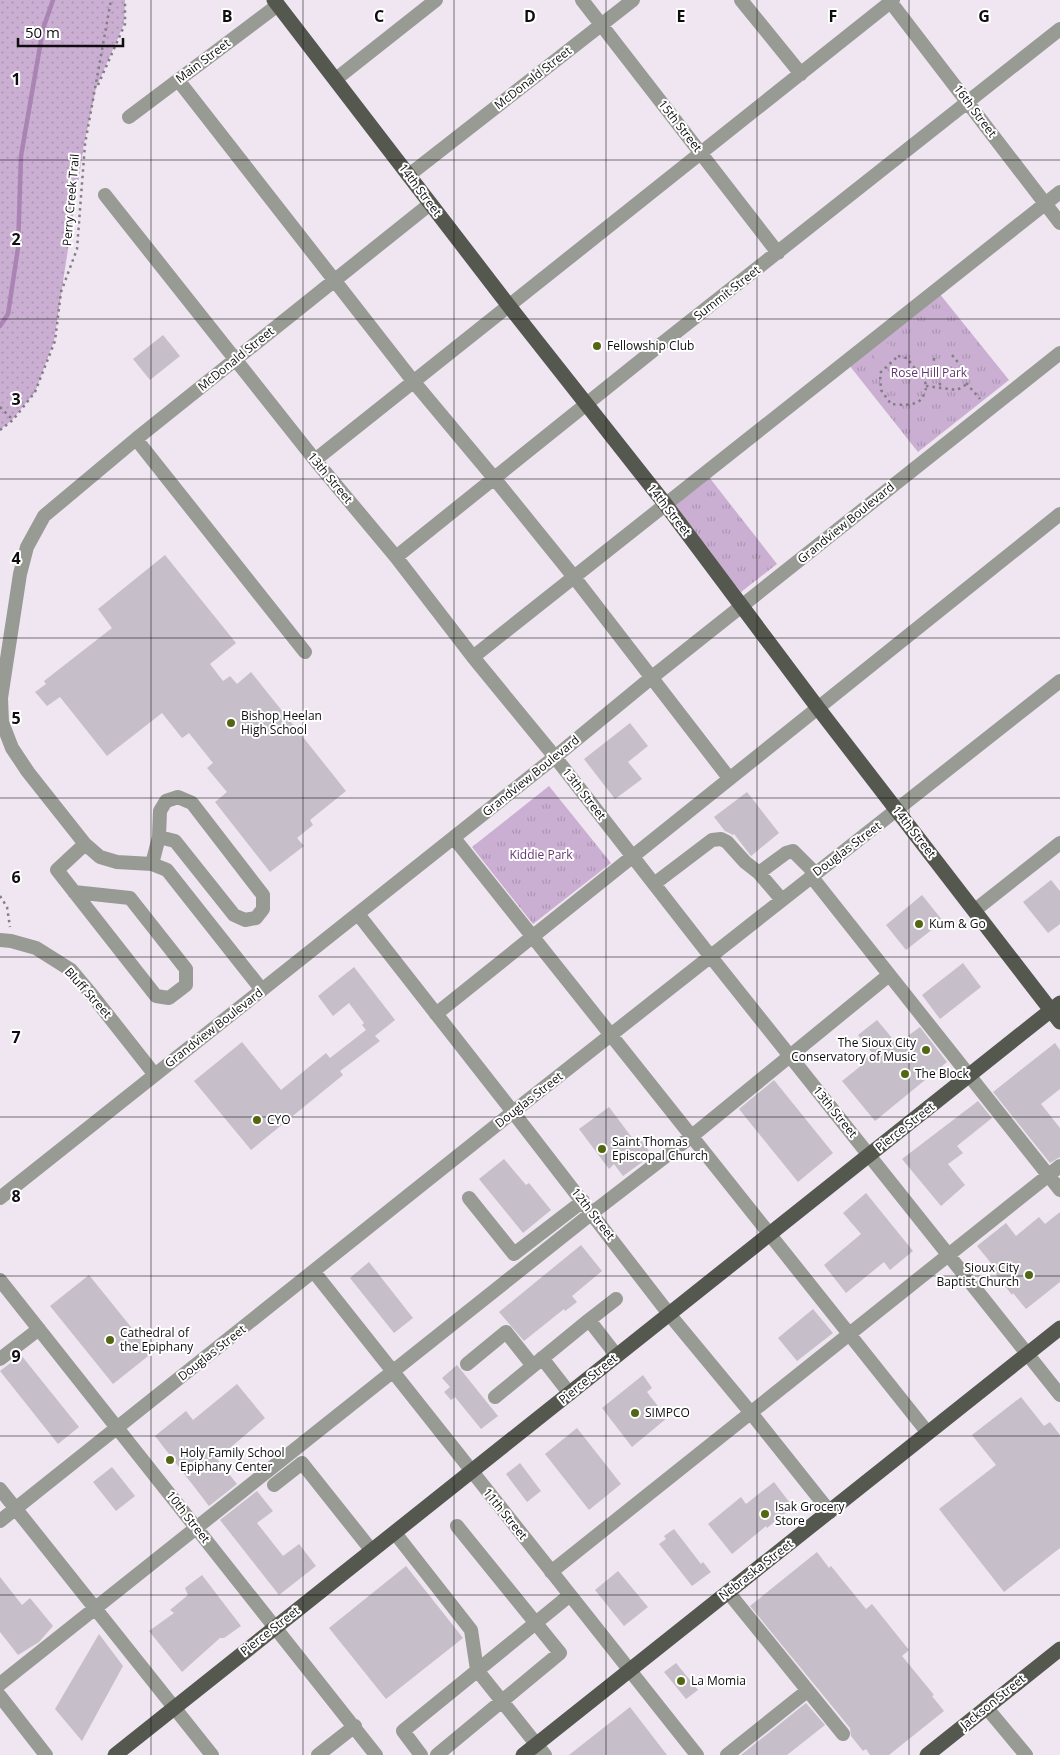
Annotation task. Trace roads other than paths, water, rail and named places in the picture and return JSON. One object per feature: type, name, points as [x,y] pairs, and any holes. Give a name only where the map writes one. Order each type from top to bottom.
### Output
[{"type":"main road","name":"14th Street","points":[[276,2],[509,306],[666,505],[897,811],[1057,1012]]},
{"type":"main road","name":"Pierce Street","points":[[115,1755],[968,1076],[1057,1012]]},
{"type":"main road","name":"Nebraska Street","points":[[523,1755],[540,1750],[630,1671],[1060,1328]]},
{"type":"main road","name":"Jackson Street","points":[[927,1755],[1060,1649]]},
{"type":"street","points":[[336,79],[436,0]]},
{"type":"street","name":"15th Street","points":[[582,0],[778,253]]},
{"type":"street","name":"McDonald Street","points":[[409,175],[632,0]]},
{"type":"street","points":[[741,0],[801,74]]},
{"type":"street","points":[[315,460],[891,1]]},
{"type":"street","name":"16th Street","points":[[891,1],[1060,223]]},
{"type":"street","name":"Main Street","points":[[129,118],[276,2]]},
{"type":"street","name":"Summit Street","points":[[396,557],[1060,29]]},
{"type":"street","points":[[178,80],[336,279],[414,381],[574,578],[729,778]]},
{"type":"street","points":[[473,657],[1060,192]]},
{"type":"street","name":"13th Street","points":[[105,195],[315,460],[396,557],[473,657],[556,757],[711,957],[870,1154],[1060,1395]]},
{"type":"street","name":"McDonald Street","points":[[86,844],[28,772],[12,748],[2,722],[1,698],[20,574],[27,547],[44,516],[136,439],[430,204]]},
{"type":"street","name":"Grandview Boulevard","points":[[0,1198],[556,757],[651,678],[1060,353]]},
{"type":"street","points":[[136,439],[305,652]]},
{"type":"street","points":[[436,1014],[1060,514]]},
{"type":"street","name":"Douglas Street","points":[[0,1521],[1060,681]]},
{"type":"street","points":[[152,864],[159,837],[160,810],[166,801],[178,798],[192,804],[263,895],[263,910],[256,918],[245,920],[234,915],[175,841],[159,837]]},
{"type":"street","points":[[454,838],[928,1433]]},
{"type":"street","points":[[654,884],[712,840],[721,839],[727,842],[745,862],[759,873],[782,900]]},
{"type":"street","points":[[975,910],[1060,843]]},
{"type":"street","points":[[74,892],[130,898],[186,969],[186,985],[169,998],[156,996],[74,892],[57,870],[86,844],[100,857],[117,862],[152,864],[167,870],[262,990]]},
{"type":"street","points":[[759,873],[786,853],[794,851],[889,976],[1060,1190]]},
{"type":"street","name":"12th Street","points":[[358,914],[514,1112],[669,1314],[830,1512]]},
{"type":"street","name":"Bluff Street","points":[[6,941],[36,948],[71,970],[154,1075]]},
{"type":"street","points":[[0,1684],[592,1213],[692,1136],[889,976]]},
{"type":"street","points":[[551,1572],[1060,1166]]},
{"type":"street","points":[[469,1198],[514,1254],[583,1201]]},
{"type":"street","name":"11th Street","points":[[314,1272],[697,1755]]},
{"type":"street","name":"10th Street","points":[[0,1280],[355,1726],[376,1755]]},
{"type":"street","points":[[495,1397],[616,1299]]},
{"type":"street","points":[[589,1320],[617,1356]]},
{"type":"street","points":[[0,1359],[39,1330]]},
{"type":"street","points":[[467,1364],[506,1332],[570,1394]]},
{"type":"street","points":[[274,1485],[302,1463],[372,1551]]},
{"type":"street","points":[[0,1489],[212,1755]]},
{"type":"street","points":[[436,1755],[560,1653],[457,1526]]},
{"type":"street","points":[[395,1533],[471,1630],[477,1670],[540,1750]]},
{"type":"street","points":[[728,1592],[842,1734]]},
{"type":"street","points":[[421,1755],[403,1731],[570,1595]]},
{"type":"street","points":[[727,1755],[807,1691]]},
{"type":"street","points":[[0,1696],[46,1755]]},
{"type":"street","points":[[986,1707],[1026,1755]]},
{"type":"street","points":[[318,1755],[355,1726]]},
{"type":"waterway","points":[[0,326],[8,314],[18,248],[21,156],[43,29],[53,0]]},
{"type":"place","name":"Fellowship Club","points":[[597,346]]},
{"type":"place","name":"Bishop Heelan High School","points":[[231,723]]},
{"type":"place","name":"Kum & Go","points":[[919,924]]},
{"type":"place","name":"The Sioux City Conservatory of Music","points":[[926,1050]]},
{"type":"place","name":"The Block","points":[[905,1074]]},
{"type":"place","name":"CYO","points":[[257,1120]]},
{"type":"place","name":"Saint Thomas Episcopal Church","points":[[602,1149]]},
{"type":"place","name":"Sioux City Baptist Church","points":[[1029,1275]]},
{"type":"place","name":"Cathedral of the Epiphany","points":[[110,1340]]},
{"type":"place","name":"SIMPCO","points":[[635,1413]]},
{"type":"place","name":"Holy Family School Epiphany Center","points":[[170,1460]]},
{"type":"place","name":"Isak Grocery Store","points":[[765,1514]]},
{"type":"place","name":"La Momia","points":[[681,1681]]},
{"type":"park label","name":"Rose Hill Park","points":[[929,373]]},
{"type":"park label","name":"Kiddie Park","points":[[541,855]]}]
